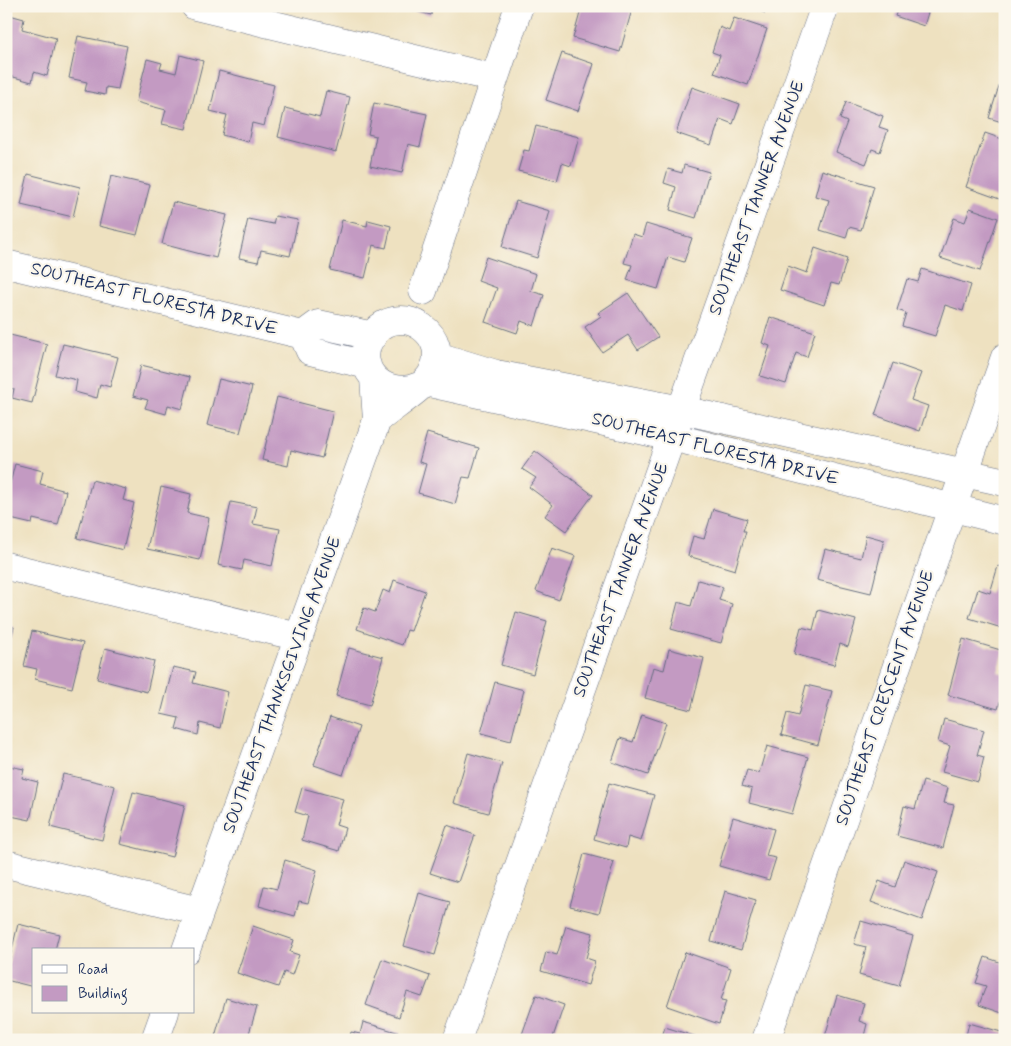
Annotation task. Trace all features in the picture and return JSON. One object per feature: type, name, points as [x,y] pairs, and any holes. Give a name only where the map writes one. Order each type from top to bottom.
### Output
[{"type":"street","points":[[195,6],[494,78]]},
{"type":"street","points":[[422,384],[410,390],[400,391],[386,387],[370,371],[367,349],[383,328],[423,290],[519,6]]},
{"type":"street","name":"SOUTHEAST TANNER AVENUE","points":[[457,1040],[825,6]]},
{"type":"street","name":"SOUTHEAST FLORESTA DRIVE","points":[[6,264],[302,335],[318,324],[383,328]]},
{"type":"street","points":[[377,420],[422,384],[433,372],[432,344],[423,290]]},
{"type":"street","points":[[383,328],[414,322],[432,344]]},
{"type":"street","name":"SOUTHEAST FLORESTA DRIVE","points":[[302,335],[310,351],[370,371]]},
{"type":"street","name":"SOUTHEAST FLORESTA DRIVE","points":[[432,344],[496,374],[682,410],[1005,482]]},
{"type":"street","name":"SOUTHEAST CRESCENT AVENUE","points":[[766,1040],[1005,357]]},
{"type":"street","name":"SOUTHEAST THANKSGIVING AVENUE","points":[[187,948],[377,420],[370,371]]},
{"type":"street","name":"SOUTHEAST FLORESTA DRIVE","points":[[422,384],[672,437],[1005,521]]},
{"type":"street","points":[[6,566],[299,637]]},
{"type":"street","points":[[6,864],[200,911]]},
{"type":"street","points":[[155,1040],[163,1014]]},
{"type":"building","points":[[403,6],[433,6],[431,15],[403,8]]},
{"type":"building","points":[[582,6],[633,6],[620,52],[573,38]]},
{"type":"building","points":[[746,6],[767,6],[765,13]]},
{"type":"building","points":[[899,6],[930,6],[924,26],[895,16]]},
{"type":"building","points":[[6,14],[24,19],[22,29],[56,38],[47,76],[34,72],[32,82],[6,75]]},
{"type":"building","points":[[734,18],[767,29],[748,85],[714,73],[720,55],[712,52],[720,27],[729,31]]},
{"type":"building","points":[[78,36],[127,46],[118,89],[106,87],[105,95],[85,91],[87,82],[69,78]]},
{"type":"building","points":[[562,53],[594,64],[578,111],[546,100]]},
{"type":"building","points":[[180,55],[203,61],[186,129],[162,124],[166,110],[136,102],[147,59],[162,63],[160,69],[176,73]]},
{"type":"building","points":[[1005,70],[1005,123],[989,118]]},
{"type":"building","points":[[219,71],[274,85],[264,126],[252,123],[248,142],[222,135],[227,115],[210,111]]},
{"type":"building","points":[[692,87],[740,104],[733,124],[720,119],[711,145],[676,133]]},
{"type":"building","points":[[326,91],[350,97],[336,152],[278,137],[285,108],[320,117]]},
{"type":"building","points":[[846,102],[883,116],[879,127],[888,130],[880,152],[872,149],[866,164],[836,152],[847,122],[840,119]]},
{"type":"building","points":[[374,103],[427,114],[420,147],[408,144],[402,173],[370,166],[376,136],[368,134]]},
{"type":"building","points":[[536,126],[579,137],[571,166],[562,163],[557,181],[518,171],[524,150],[529,151]]},
{"type":"building","points":[[985,133],[1005,140],[1005,201],[966,187]]},
{"type":"building","points":[[684,165],[709,172],[696,218],[670,210],[676,187],[664,183],[668,169],[682,173]]},
{"type":"building","points":[[6,168],[11,169],[7,184],[6,184]]},
{"type":"building","points":[[822,170],[874,186],[861,230],[849,227],[846,238],[820,230],[829,200],[815,196]]},
{"type":"building","points":[[28,174],[80,187],[73,217],[21,205]]},
{"type":"building","points":[[111,176],[150,185],[137,235],[99,226]]},
{"type":"building","points":[[516,201],[550,211],[537,258],[502,247]]},
{"type":"building","points":[[173,202],[227,215],[216,258],[162,244]]},
{"type":"building","points":[[970,208],[998,218],[980,271],[940,258],[954,218],[965,222]]},
{"type":"building","points":[[275,216],[298,220],[290,256],[261,250],[258,262],[239,258],[248,219],[273,224]]},
{"type":"building","points":[[342,220],[367,226],[368,220],[391,226],[386,248],[373,245],[365,278],[330,270]]},
{"type":"building","points":[[646,224],[692,238],[684,262],[668,257],[658,289],[627,280],[632,265],[624,263],[633,234],[642,237]]},
{"type":"building","points":[[815,248],[847,259],[839,285],[831,283],[824,305],[780,290],[788,266],[807,273]]},
{"type":"building","points":[[486,257],[536,274],[531,291],[544,295],[534,326],[521,321],[517,333],[485,322],[497,288],[478,281]]},
{"type":"building","points":[[922,269],[971,285],[963,311],[945,305],[935,336],[902,326],[906,313],[897,310],[907,279],[918,282]]},
{"type":"building","points":[[628,293],[658,337],[638,350],[628,335],[602,352],[585,327],[601,316],[598,313]]},
{"type":"building","points":[[770,317],[815,332],[807,357],[796,353],[786,384],[760,376],[770,346],[762,343]]},
{"type":"building","points":[[6,334],[47,344],[32,403],[12,398],[14,389],[6,387]]},
{"type":"building","points":[[63,344],[118,357],[110,387],[100,384],[97,398],[75,392],[77,380],[55,375]]},
{"type":"building","points":[[893,363],[921,373],[911,400],[928,406],[920,431],[875,415]]},
{"type":"building","points":[[141,365],[190,377],[182,409],[168,405],[166,414],[145,408],[148,400],[133,396]]},
{"type":"building","points":[[219,379],[252,387],[240,433],[207,425]]},
{"type":"building","points":[[277,397],[333,411],[322,458],[291,450],[288,466],[262,460]]},
{"type":"building","points":[[427,433],[479,448],[470,478],[463,477],[455,504],[418,493],[426,464],[419,462]]},
{"type":"building","points":[[535,451],[593,495],[566,531],[545,516],[553,505],[529,487],[536,478],[522,469]]},
{"type":"building","points":[[15,464],[43,471],[40,484],[66,491],[58,525],[33,519],[32,524],[6,518],[6,499]]},
{"type":"building","points":[[92,480],[126,489],[123,500],[134,503],[123,550],[77,538]]},
{"type":"building","points":[[161,487],[191,494],[187,513],[209,518],[200,560],[147,549]]},
{"type":"building","points":[[231,502],[257,507],[253,524],[280,529],[272,566],[244,560],[242,570],[218,565]]},
{"type":"building","points":[[713,509],[747,519],[743,531],[746,531],[735,570],[688,556],[693,536],[704,539]]},
{"type":"building","points":[[866,535],[884,540],[871,593],[817,580],[825,549],[861,558]]},
{"type":"building","points":[[552,548],[575,556],[559,600],[536,591]]},
{"type":"building","points":[[998,566],[1005,568],[1005,629],[969,618],[978,589],[990,593]]},
{"type":"building","points":[[394,580],[425,591],[411,631],[407,630],[402,645],[357,629],[364,608],[375,612],[383,590],[390,593]]},
{"type":"building","points":[[698,580],[723,587],[719,600],[732,604],[721,643],[671,629],[678,602],[691,606]]},
{"type":"building","points":[[818,610],[856,620],[848,647],[840,644],[834,665],[794,654],[801,627],[813,630]]},
{"type":"building","points":[[516,612],[547,621],[533,674],[501,665]]},
{"type":"building","points":[[6,625],[14,627],[7,654],[6,654]]},
{"type":"building","points":[[32,631],[83,643],[72,688],[35,679],[37,669],[24,666]]},
{"type":"building","points":[[963,639],[1004,651],[998,672],[1005,674],[1005,685],[998,709],[948,695]]},
{"type":"building","points":[[105,648],[154,661],[147,692],[97,679]]},
{"type":"building","points":[[349,648],[383,657],[370,705],[336,696]]},
{"type":"building","points":[[669,649],[704,658],[691,710],[645,698],[653,667],[664,670]]},
{"type":"building","points":[[173,667],[196,672],[193,683],[228,692],[220,728],[200,723],[198,735],[176,729],[179,718],[161,714]]},
{"type":"building","points":[[495,682],[524,690],[511,741],[481,733]]},
{"type":"building","points":[[806,685],[832,691],[818,745],[781,735],[787,713],[798,716]]},
{"type":"building","points":[[642,715],[666,723],[648,775],[612,762],[620,738],[633,742]]},
{"type":"building","points":[[330,717],[359,727],[343,775],[314,765]]},
{"type":"building","points":[[944,719],[984,730],[977,755],[984,757],[978,782],[942,772],[950,746],[938,742]]},
{"type":"building","points":[[767,746],[808,757],[792,814],[749,803],[752,789],[742,786],[747,770],[759,773]]},
{"type":"building","points":[[468,753],[502,763],[488,813],[454,803]]},
{"type":"building","points":[[9,766],[24,769],[22,778],[38,782],[30,820],[6,815],[6,774],[8,774]]},
{"type":"building","points":[[63,774],[115,786],[102,840],[50,827]]},
{"type":"building","points":[[923,781],[948,788],[944,803],[954,805],[943,848],[897,836],[904,806],[915,809]]},
{"type":"building","points":[[609,783],[654,795],[641,841],[628,837],[626,848],[594,839]]},
{"type":"building","points":[[302,788],[343,799],[336,825],[345,828],[339,851],[302,840],[308,816],[295,812]]},
{"type":"building","points":[[133,792],[185,805],[172,857],[120,844]]},
{"type":"building","points":[[733,817],[774,829],[766,856],[776,858],[769,880],[719,866]]},
{"type":"building","points":[[447,825],[475,835],[458,882],[430,873]]},
{"type":"building","points":[[584,854],[614,862],[599,913],[570,906]]},
{"type":"building","points":[[285,860],[317,870],[308,903],[299,901],[295,916],[259,906],[264,886],[277,889]]},
{"type":"building","points":[[904,860],[938,872],[922,920],[871,902],[879,881],[895,887]]},
{"type":"building","points":[[725,891],[756,900],[741,950],[711,941]]},
{"type":"building","points":[[419,893],[450,902],[435,955],[404,946]]},
{"type":"building","points":[[861,921],[913,936],[899,986],[859,975],[866,947],[854,944]]},
{"type":"building","points":[[18,924],[59,934],[56,948],[32,948],[32,986],[6,980]]},
{"type":"building","points":[[253,926],[294,940],[290,952],[299,955],[292,975],[284,972],[278,987],[237,973]]},
{"type":"building","points":[[566,926],[593,933],[586,958],[595,961],[588,985],[541,971],[546,952],[557,955]]},
{"type":"building","points":[[685,952],[731,968],[721,1000],[726,1001],[719,1024],[667,1006]]},
{"type":"building","points":[[985,957],[1005,964],[1005,1014],[979,1005],[986,986],[976,983]]},
{"type":"building","points":[[382,959],[430,976],[422,997],[407,992],[399,1017],[366,1005]]},
{"type":"building","points":[[536,995],[564,1005],[552,1040],[520,1040]]},
{"type":"building","points":[[837,995],[864,1003],[859,1021],[867,1024],[863,1040],[824,1040]]},
{"type":"building","points":[[226,998],[257,1007],[247,1040],[214,1040]]},
{"type":"building","points":[[363,1022],[400,1033],[398,1040],[349,1040],[351,1032],[360,1034]]},
{"type":"building","points":[[969,1023],[1005,1033],[1005,1040],[965,1040]]},
{"type":"building","points":[[665,1027],[704,1039],[704,1040],[661,1040]]}]
